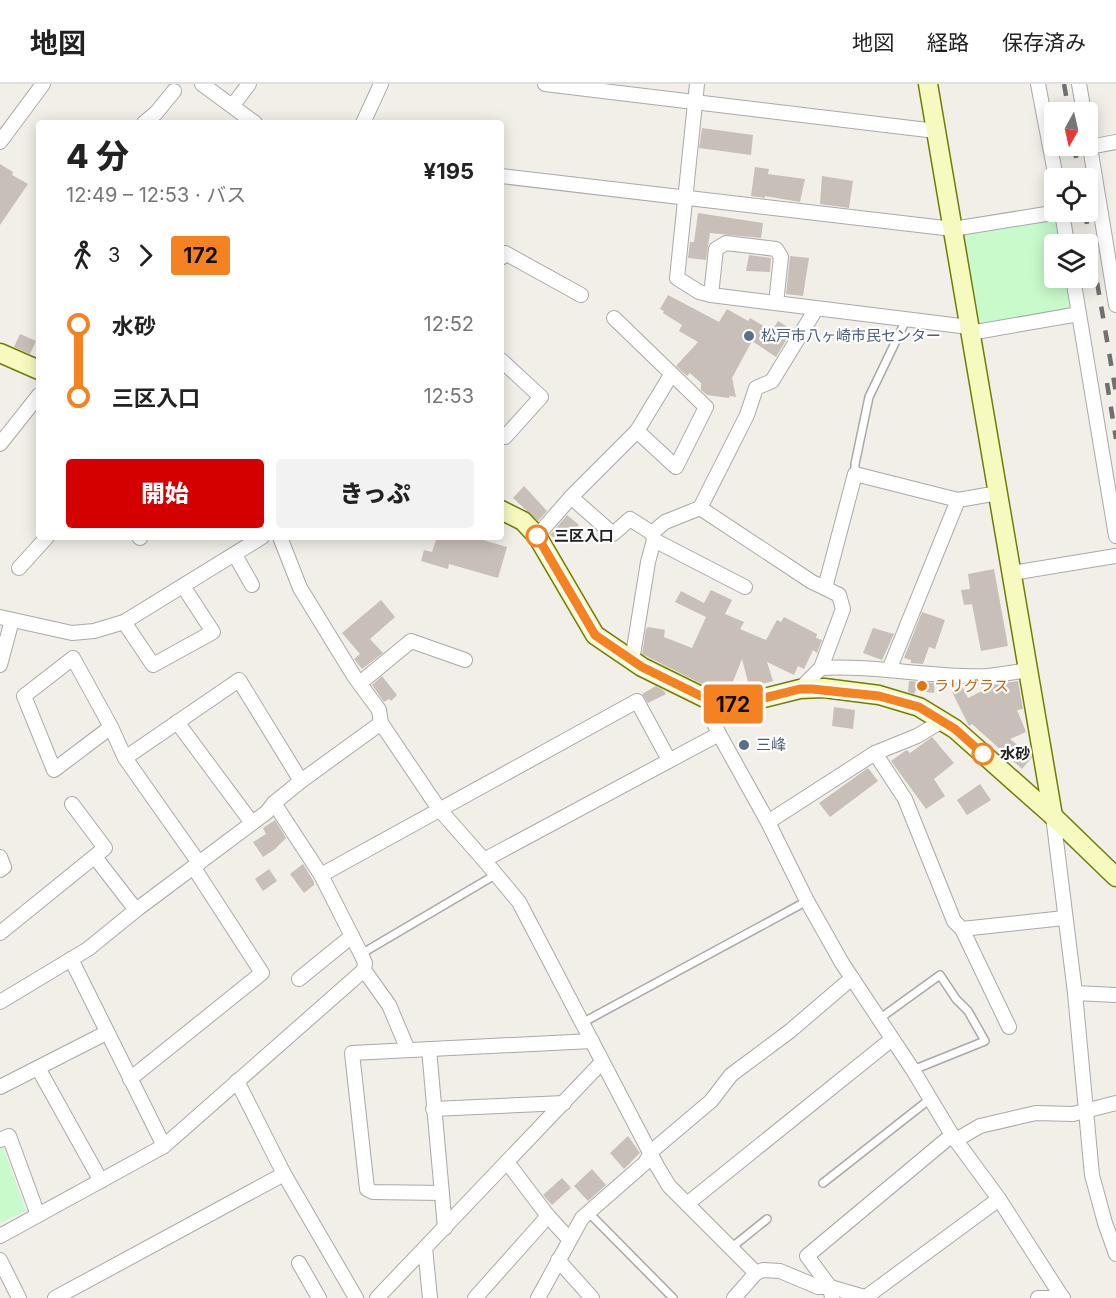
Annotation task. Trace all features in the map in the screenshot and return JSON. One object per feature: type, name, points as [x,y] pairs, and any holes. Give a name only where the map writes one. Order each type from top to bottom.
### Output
[{"type":"street","points":[[0,142],[42,84]]},
{"type":"street","points":[[202,84],[251,120]]},
{"type":"street","points":[[233,105],[249,84]]},
{"type":"street","points":[[364,120],[381,84]]},
{"type":"street","points":[[545,84],[936,131]]},
{"type":"street","points":[[697,84],[677,278],[699,292],[969,330],[1079,314]]},
{"type":"street","points":[[928,84],[1053,816],[1092,1174],[1116,1254]]},
{"type":"street","points":[[1038,84],[1054,168]]},
{"type":"street","points":[[1079,84],[1082,102]]},
{"type":"street","points":[[148,120],[174,91]]},
{"type":"street","points":[[1098,141],[1116,142]]},
{"type":"street","points":[[1091,156],[1116,305]]},
{"type":"street","points":[[504,176],[953,229],[1044,215]]},
{"type":"street","points":[[711,295],[716,249],[726,243],[776,249],[782,257],[776,303]]},
{"type":"street","points":[[504,254],[581,295]]},
{"type":"street","points":[[1075,288],[1116,536]]},
{"type":"street","points":[[632,661],[653,536],[665,522],[700,508],[747,415],[756,388],[772,381],[816,309]]},
{"type":"street","points":[[614,318],[706,407],[676,467],[637,431]]},
{"type":"street","points":[[0,353],[36,369]]},
{"type":"street","points":[[504,363],[541,398],[504,436]]},
{"type":"street","points":[[537,536],[571,497],[637,431],[671,375]]},
{"type":"street","points":[[0,444],[36,399]]},
{"type":"street","points":[[825,588],[855,474],[958,500],[998,493]]},
{"type":"street","points":[[571,497],[613,534],[630,519],[653,536],[745,587]]},
{"type":"street","points":[[890,670],[958,500]]},
{"type":"street","points":[[700,508],[812,582],[839,595],[843,609],[821,668],[800,689]]},
{"type":"street","points":[[504,512],[523,521],[537,536],[595,635],[632,661],[713,702],[731,704],[800,689],[824,688],[879,696],[919,707],[955,729],[1053,816],[1116,878]]},
{"type":"street","points":[[19,568],[44,540]]},
{"type":"street","points":[[0,665],[6,618],[72,633],[94,631],[124,622],[258,540]]},
{"type":"street","points":[[281,540],[300,588],[379,711],[381,723],[439,809],[519,902],[669,1186],[756,1273]]},
{"type":"street","points":[[235,555],[252,585]]},
{"type":"street","points":[[1011,573],[1116,556]]},
{"type":"street","points":[[124,622],[153,665],[213,632],[183,586]]},
{"type":"street","points":[[360,684],[411,641],[465,660]]},
{"type":"street","points":[[111,727],[54,770],[24,696],[73,658],[111,727],[125,758],[197,866],[262,973],[130,1079]]},
{"type":"street","points":[[821,668],[849,666],[933,675],[988,676],[1028,670]]},
{"type":"street","points":[[125,758],[239,680],[301,781]]},
{"type":"street","points":[[321,875],[637,701],[669,760]]},
{"type":"street","points":[[713,702],[715,725],[719,734],[768,822],[807,901],[852,978],[913,1070],[954,1138],[999,1199],[1062,1297]]},
{"type":"street","points":[[768,822],[876,753],[917,736],[942,721]]},
{"type":"street","points":[[177,722],[252,823]]},
{"type":"street","points":[[0,1002],[88,949],[136,909],[267,812],[274,803],[301,781],[381,723]]},
{"type":"street","points":[[484,860],[719,734]]},
{"type":"street","points":[[876,753],[905,799],[954,921],[962,929],[1009,1027]]},
{"type":"street","points":[[0,1236],[164,1146],[364,970],[365,963],[361,954],[321,875],[274,803]]},
{"type":"street","points":[[0,933],[105,848],[72,804]]},
{"type":"street","points":[[0,857],[4,867],[0,870]]},
{"type":"street","points":[[95,857],[136,909]]},
{"type":"street","points":[[962,929],[1064,918]]},
{"type":"street","points":[[299,979],[352,936]]},
{"type":"street","points":[[71,959],[164,1146]]},
{"type":"street","points":[[364,970],[389,1005],[408,1050]]},
{"type":"street","points":[[538,1298],[582,1218],[645,1163],[653,1150],[711,1101],[731,1075],[790,1031],[852,978]]},
{"type":"street","points":[[1074,993],[1116,995]]},
{"type":"street","points":[[0,1087],[106,1033]]},
{"type":"street","points":[[687,1204],[892,1039]]},
{"type":"street","points":[[441,1193],[367,1190],[352,1053],[592,1041]]},
{"type":"street","points":[[429,1049],[445,1228]]},
{"type":"street","points":[[377,1298],[602,1062]]},
{"type":"street","points":[[38,1068],[101,1181]]},
{"type":"street","points":[[237,1081],[284,1173],[356,1298]]},
{"type":"street","points":[[433,1109],[564,1103]]},
{"type":"street","points":[[831,1292],[807,1256],[954,1138],[980,1126],[1036,1113],[1073,1114],[1116,1103]]},
{"type":"street","points":[[0,1140],[9,1136],[38,1215]]},
{"type":"street","points":[[507,1162],[548,1216],[569,1239]]},
{"type":"street","points":[[55,1298],[284,1173]]},
{"type":"street","points":[[734,1298],[756,1273],[763,1269],[780,1271],[831,1292],[867,1298],[999,1199]]},
{"type":"street","points":[[475,1298],[548,1216]]},
{"type":"street","points":[[425,1248],[430,1298]]},
{"type":"street","points":[[0,1260],[19,1298]]},
{"type":"street","points":[[558,1260],[592,1298]]},
{"type":"street","points":[[299,1263],[319,1298]]},
{"type":"street","points":[[1038,1298],[1062,1297]]},
{"type":"lane","points":[[855,474],[869,397],[906,320]]},
{"type":"lane","points":[[361,954],[495,875]]},
{"type":"lane","points":[[582,1023],[807,901]]},
{"type":"lane","points":[[879,1018],[940,975],[956,999],[968,1011],[984,1041],[913,1070]]},
{"type":"lane","points":[[823,1183],[930,1099]]},
{"type":"lane","points":[[589,1213],[673,1298]]},
{"type":"lane","points":[[731,1248],[767,1219]]},
{"type":"green space","points":[[1044,219],[1044,222],[1058,222],[1060,234],[1044,234],[1044,288],[1070,288],[1072,304],[1066,312],[980,325],[964,233]]},
{"type":"green space","points":[[3,1147],[26,1211],[0,1223],[0,1149]]},
{"type":"building","points":[[702,128],[753,135],[751,155],[699,148]]},
{"type":"building","points":[[0,164],[13,172],[12,175],[28,184],[0,225]]},
{"type":"building","points":[[755,167],[769,169],[768,174],[805,179],[800,202],[751,196]]},
{"type":"building","points":[[822,176],[853,181],[849,208],[820,204]]},
{"type":"building","points":[[698,213],[763,223],[761,238],[710,233],[706,260],[688,258],[690,242],[694,242]]},
{"type":"building","points":[[749,255],[771,258],[770,272],[746,271]]},
{"type":"building","points":[[790,256],[809,258],[803,296],[786,294]]},
{"type":"building","points":[[668,295],[719,322],[727,309],[748,321],[750,318],[772,331],[778,321],[792,330],[776,357],[752,341],[732,378],[736,397],[707,395],[701,390],[701,383],[690,373],[687,376],[676,366],[698,342],[679,331],[682,325],[660,309]]},
{"type":"building","points":[[20,334],[36,341],[30,354],[14,347]]},
{"type":"building","points":[[524,486],[547,511],[538,521],[513,498]]},
{"type":"building","points":[[567,515],[579,525],[568,538],[560,535],[556,539],[550,535]]},
{"type":"building","points":[[436,540],[483,540],[507,547],[498,578],[449,564],[448,569],[421,561],[424,550],[432,552]]},
{"type":"building","points":[[994,569],[1008,646],[981,651],[972,604],[964,605],[961,590],[970,589],[968,574]]},
{"type":"building","points":[[711,590],[732,600],[725,614],[744,622],[740,629],[766,640],[777,620],[781,622],[784,617],[817,634],[816,638],[822,640],[817,653],[813,650],[804,669],[798,666],[794,675],[767,662],[773,681],[752,687],[752,685],[749,686],[742,659],[730,689],[718,685],[717,689],[708,687],[642,654],[648,627],[665,630],[664,637],[692,648],[706,617],[675,602],[681,591],[704,603]]},
{"type":"building","points":[[381,600],[395,617],[370,639],[383,653],[362,669],[354,659],[360,654],[342,633]]},
{"type":"building","points":[[922,612],[945,620],[935,649],[929,647],[923,664],[911,663],[911,660],[904,658]]},
{"type":"building","points":[[873,628],[894,634],[882,660],[863,653]]},
{"type":"building","points":[[382,676],[397,695],[391,701],[389,699],[384,702],[372,685]]},
{"type":"building","points":[[909,681],[935,683],[934,693],[916,691],[917,687],[914,694],[908,692]]},
{"type":"building","points":[[1018,681],[1023,709],[1017,710],[1026,732],[1010,739],[1032,757],[1022,769],[972,724],[969,726],[952,692],[962,686],[968,698],[996,684]]},
{"type":"building","points":[[656,686],[666,694],[648,703],[642,694]]},
{"type":"building","points":[[834,707],[855,710],[853,729],[832,726]]},
{"type":"building","points":[[932,737],[954,763],[934,779],[945,796],[926,809],[891,761],[907,750],[910,753]]},
{"type":"building","points":[[868,768],[878,781],[830,817],[819,803]]},
{"type":"building","points":[[980,784],[991,800],[967,815],[957,800]]},
{"type":"building","points":[[275,820],[286,838],[263,857],[253,842],[266,834],[263,828]]},
{"type":"building","points":[[303,864],[314,882],[314,885],[304,893],[290,874]]},
{"type":"building","points":[[269,869],[277,881],[263,891],[255,879]]},
{"type":"building","points":[[628,1136],[640,1153],[624,1169],[610,1153]]},
{"type":"building","points":[[592,1169],[606,1185],[588,1201],[574,1186]]},
{"type":"building","points":[[562,1178],[571,1188],[552,1205],[543,1195]]},
{"type":"railway","points":[[1064,84],[1067,102]]},
{"type":"railway","points":[[1076,156],[1078,168]]},
{"type":"railway","points":[[1087,222],[1116,393]]},
{"type":"railway","points":[[1107,383],[1116,439]]},
{"type":"bus line","name":"172","points":[[537,536],[595,635],[642,667],[713,702],[731,704],[800,689],[824,688],[879,696],[919,707],[955,729],[983,754]]},
{"type":"place","name":"松戸市八ヶ崎市民センター","points":[[749,336]]},
{"type":"place","name":"三区入口","points":[[537,536]]},
{"type":"place","name":"ラリグラス","points":[[922,686]]},
{"type":"place","name":"三峰","points":[[744,745]]},
{"type":"place","name":"水砂","points":[[983,754]]}]
